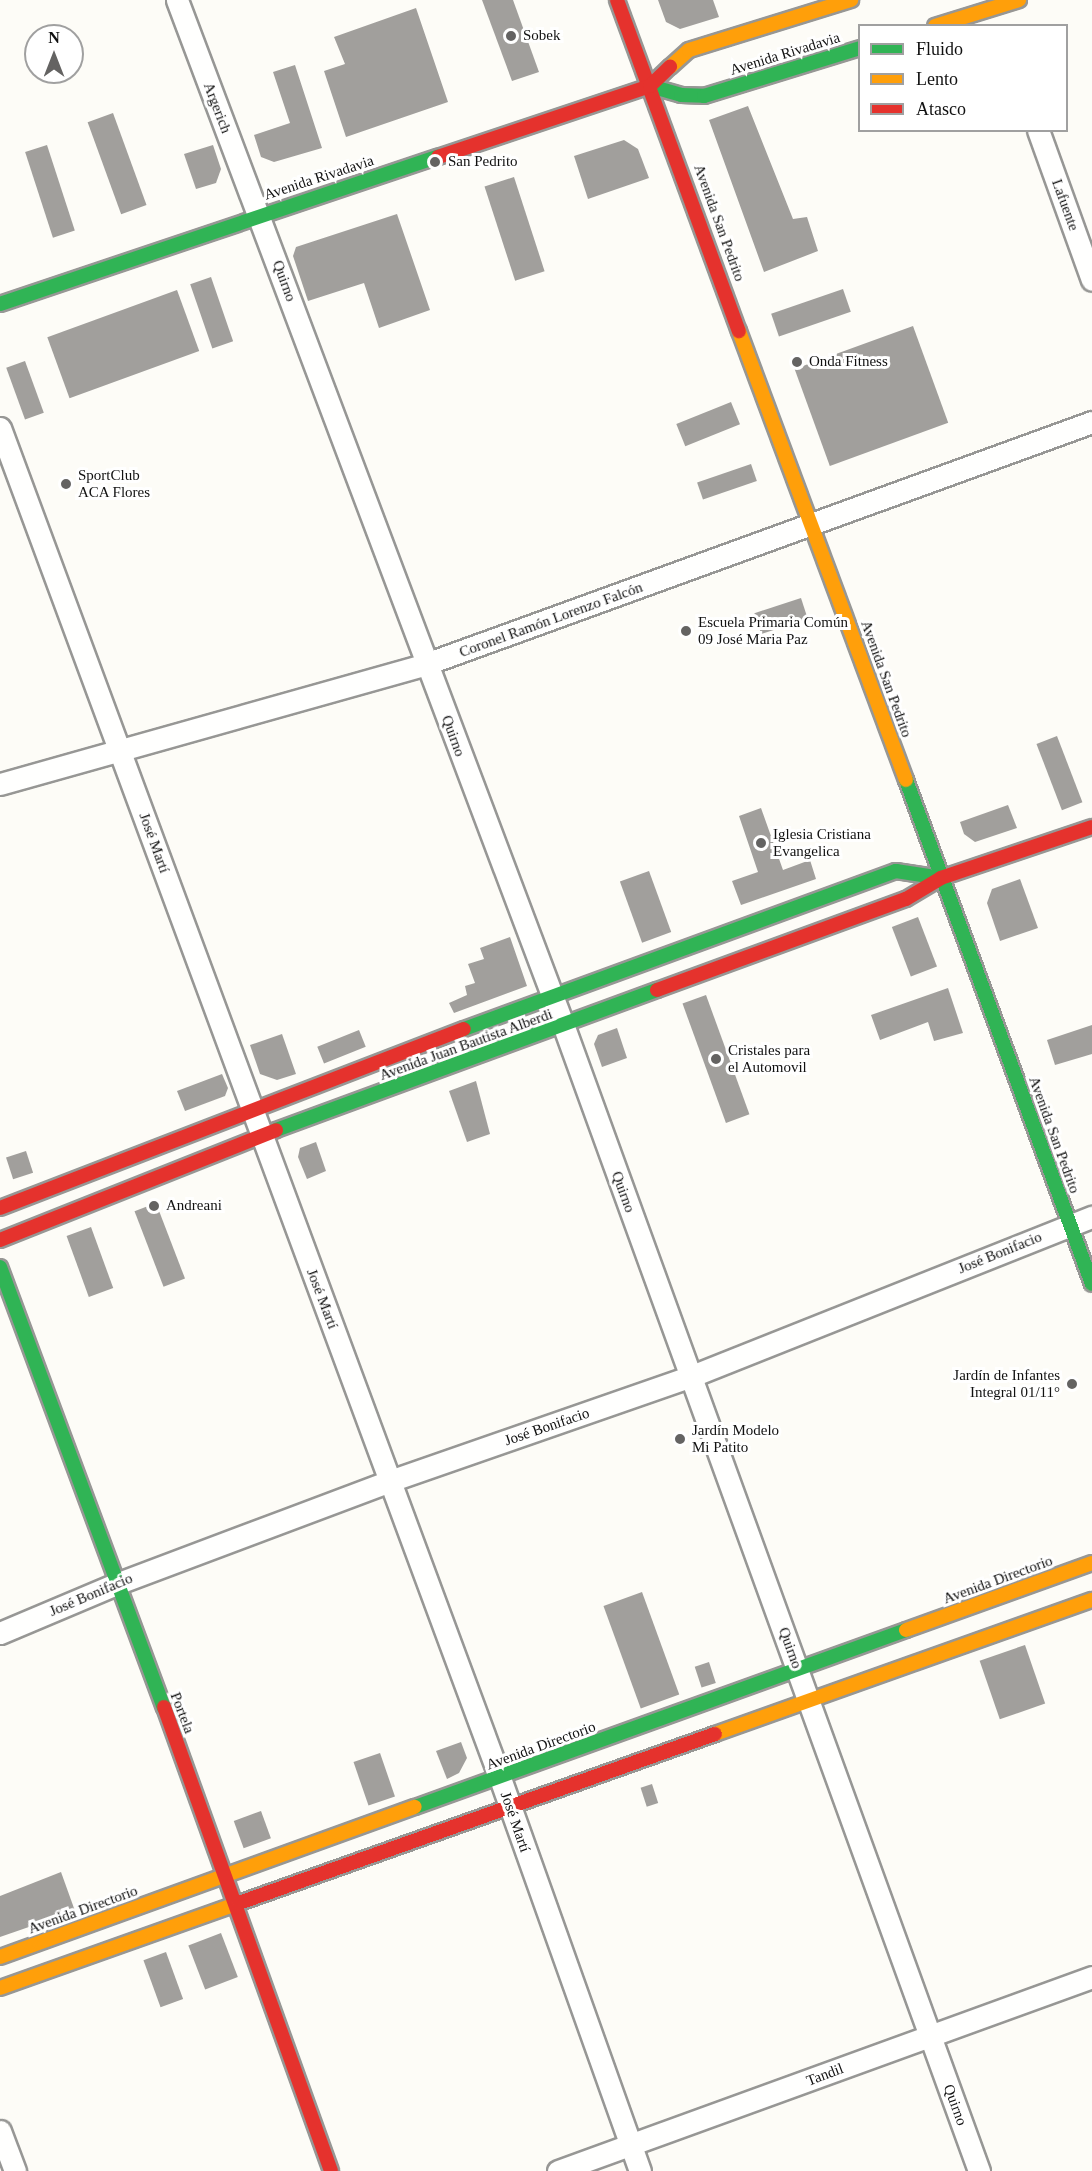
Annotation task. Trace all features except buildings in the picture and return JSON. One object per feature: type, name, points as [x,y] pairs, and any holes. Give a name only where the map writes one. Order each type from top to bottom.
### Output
[{"type":"main road","name":"Avenida San Pedrito","points":[[617,0],[1092,1284]]},
{"type":"main road","name":"Avenida Rivadavia","points":[[0,304],[650,86],[689,50],[851,0]]},
{"type":"main road","points":[[943,24],[996,11],[1019,0]]},
{"type":"main road","name":"Avenida Rivadavia","points":[[650,86],[681,95],[704,96],[858,49]]},
{"type":"main road","name":"Avenida Juan Bautista Alberdi","points":[[0,1239],[261,1136],[564,1028],[906,899],[941,878],[1092,827]]},
{"type":"main road","name":"Avenida Juan Bautista Alberdi","points":[[0,1208],[550,996],[896,871],[941,878]]},
{"type":"main road","name":"Portela","points":[[0,1267],[116,1584],[227,1875],[331,2171]]},
{"type":"main road","name":"Avenida Directorio","points":[[0,1957],[1092,1563]]},
{"type":"main road","points":[[0,1988],[808,1698],[1092,1600]]},
{"type":"street","name":"Argerich","points":[[177,0],[259,216]]},
{"type":"street","name":"Lafuente","points":[[1039,132],[1092,280]]},
{"type":"street","name":"Quirno","points":[[259,216],[550,996],[564,1028],[979,2171]]},
{"type":"street","name":"Coronel Ramón Lorenzo Falcón","points":[[0,784],[426,664],[813,526],[1092,422]]},
{"type":"street","name":"José Martí","points":[[0,428],[122,751],[250,1111],[500,1778],[639,2171]]},
{"type":"street","name":"José Bonifacio","points":[[0,1633],[116,1584],[390,1481],[690,1377],[1092,1217]]},
{"type":"street","name":"Tandil","points":[[558,2171],[631,2148],[1092,1977]]},
{"type":"street","points":[[0,2131],[15,2171]]},
{"type":"traffic: fast","points":[[650,86],[681,95],[704,96],[858,49]]},
{"type":"traffic: fast","points":[[0,304],[438,157]]},
{"type":"traffic: fast","points":[[906,780],[1092,1284]]},
{"type":"traffic: fast","points":[[464,1029],[896,871],[941,878]]},
{"type":"traffic: fast","points":[[276,1130],[657,990]]},
{"type":"traffic: fast","points":[[0,1267],[164,1707]]},
{"type":"traffic: fast","points":[[415,1807],[906,1630]]},
{"type":"traffic: slow","points":[[670,67],[689,50],[851,0]]},
{"type":"traffic: slow","points":[[941,24],[1019,0]]},
{"type":"traffic: slow","points":[[739,331],[906,780]]},
{"type":"traffic: slow","points":[[906,1630],[1092,1563]]},
{"type":"traffic: slow","points":[[715,1734],[1092,1600]]},
{"type":"traffic: slow","points":[[0,1957],[415,1807]]},
{"type":"traffic: slow","points":[[0,1988],[239,1903]]},
{"type":"traffic: jam","points":[[617,0],[739,331]]},
{"type":"traffic: jam","points":[[438,157],[650,86],[670,67]]},
{"type":"traffic: jam","points":[[657,990],[906,899],[941,878],[1092,827]]},
{"type":"traffic: jam","points":[[0,1208],[464,1029]]},
{"type":"traffic: jam","points":[[0,1240],[276,1130]]},
{"type":"traffic: jam","points":[[164,1707],[331,2171]]},
{"type":"traffic: jam","points":[[239,1903],[715,1734]]},
{"type":"place","name":"Sobek","points":[[511,36]]},
{"type":"place","name":"San Pedrito","points":[[435,162]]},
{"type":"place","name":"Onda Fitness","points":[[797,362]]},
{"type":"place","name":"SportClub ACA Flores","points":[[66,484]]},
{"type":"place","name":"Escuela Primaria Común 09 José Maria Paz","points":[[686,631]]},
{"type":"place","name":"Iglesia Cristiana Evangelica","points":[[761,843]]},
{"type":"place","name":"Cristales para el Automovil","points":[[716,1059]]},
{"type":"place","name":"Andreani","points":[[154,1206]]},
{"type":"place","name":"Jardín de Infantes Integral 01/11°","points":[[1072,1384]]},
{"type":"place","name":"Jardín Modelo Mi Patito","points":[[680,1439]]}]
